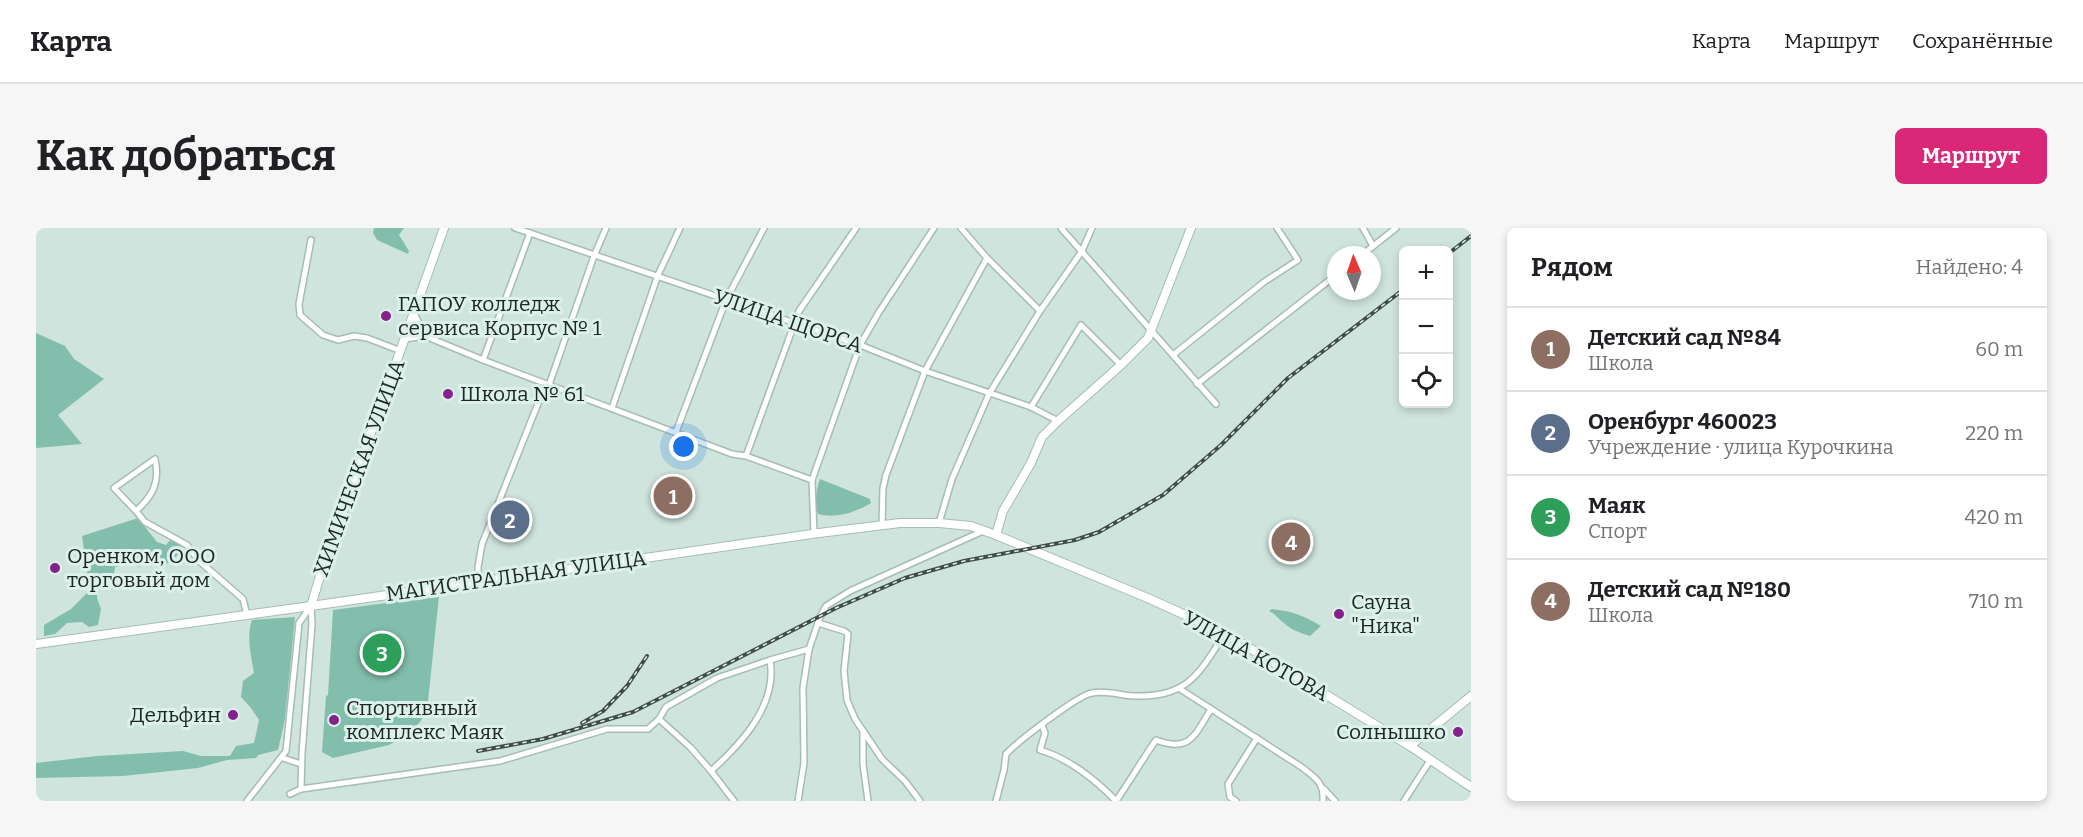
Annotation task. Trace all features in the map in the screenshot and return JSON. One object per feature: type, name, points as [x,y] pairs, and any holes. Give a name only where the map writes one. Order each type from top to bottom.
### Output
[{"type":"street","name":"ХИМИЧЕСКАЯ УЛИЦА","points":[[247,801],[283,758],[286,751],[299,623],[311,606],[444,228]]},
{"type":"street","name":"УЛИЦА ЩОРСА","points":[[515,228],[860,345],[925,371],[1031,407],[1058,421]]},
{"type":"street","points":[[478,582],[482,544],[543,391],[549,385],[594,255],[606,228]]},
{"type":"street","points":[[612,408],[658,275],[680,228]]},
{"type":"street","points":[[676,432],[726,300],[764,228]]},
{"type":"street","points":[[746,456],[799,311],[856,228]]},
{"type":"street","points":[[814,534],[812,480],[860,345],[934,228]]},
{"type":"street","points":[[962,228],[987,258],[1040,311]]},
{"type":"street","points":[[1061,228],[1216,405]]},
{"type":"street","points":[[939,523],[952,479],[989,394],[1040,311],[1082,250],[1092,228]]},
{"type":"street","points":[[996,535],[1003,511],[1042,437],[1141,346],[1152,330],[1191,228]]},
{"type":"street","points":[[1173,355],[1264,282],[1298,260],[1277,228]]},
{"type":"street","points":[[1363,228],[1373,246],[1396,228]]},
{"type":"street","points":[[483,360],[530,233]]},
{"type":"street","points":[[311,240],[299,304],[300,315],[323,335],[338,340],[354,336],[367,338],[401,351]]},
{"type":"street","points":[[882,525],[883,488],[886,475],[925,371],[987,258]]},
{"type":"street","points":[[1197,384],[1327,282]]},
{"type":"street","points":[[414,313],[424,336]]},
{"type":"street","points":[[1031,407],[1081,325],[1121,365]]},
{"type":"street","points":[[405,339],[424,336],[732,454],[746,456],[812,480]]},
{"type":"street","points":[[136,511],[155,490],[158,472],[155,459],[114,488],[145,522],[187,545],[198,560],[243,599],[247,615]]},
{"type":"street","name":"МАГИСТРАЛЬНАЯ УЛИЦА","points":[[36,644],[882,525],[956,524],[996,535]]},
{"type":"street","points":[[798,801],[804,763],[803,688],[809,650],[826,606],[850,591],[984,531]]},
{"type":"street","name":"УЛИЦА КОТОВА","points":[[996,535],[1225,633],[1431,759],[1471,787]]},
{"type":"street","name":"ХИМИЧЕСКАЯ УЛИЦА","points":[[301,789],[312,624],[311,606]]},
{"type":"street","points":[[818,623],[848,634],[844,671],[847,700],[855,719],[882,759],[920,801]]},
{"type":"street","points":[[996,801],[1006,754],[1042,725],[1086,694],[1095,692],[1136,696],[1180,689],[1198,674],[1225,633]]},
{"type":"street","points":[[290,794],[301,789],[500,761],[607,729],[648,729],[659,720],[666,707],[717,678],[809,650]]},
{"type":"street","points":[[711,771],[746,736],[760,711],[770,687],[772,671],[770,660]]},
{"type":"street","points":[[1180,689],[1303,768],[1320,783],[1333,800]]},
{"type":"street","points":[[1410,746],[1471,696]]},
{"type":"street","points":[[1042,725],[1045,733],[1040,750],[1053,754],[1103,787],[1116,801],[1156,740],[1171,746],[1185,743],[1196,733],[1211,709]]},
{"type":"street","points":[[659,720],[691,748],[734,801]]},
{"type":"street","points":[[862,728],[863,764],[868,801]]},
{"type":"street","points":[[1236,801],[1230,797],[1228,784],[1257,738]]},
{"type":"street","points":[[283,758],[301,764]]},
{"type":"street","points":[[1404,801],[1431,759]]},
{"type":"street","points":[[1323,801],[1324,789]]},
{"type":"green space","points":[[374,228],[404,228],[399,235],[409,251],[408,254],[377,240],[373,233]]},
{"type":"green space","points":[[36,333],[65,346],[74,359],[104,379],[58,415],[82,444],[36,448]]},
{"type":"green space","points":[[820,479],[870,499],[871,503],[846,514],[832,516],[818,514],[816,496]]},
{"type":"green space","points":[[138,518],[157,542],[166,545],[171,539],[183,548],[173,560],[162,566],[155,562],[144,561],[139,567],[132,563],[115,567],[114,574],[97,582],[97,598],[101,609],[98,625],[89,627],[82,622],[67,623],[55,634],[44,636],[44,625],[71,609],[90,590],[82,536]]},
{"type":"green space","points":[[439,596],[427,711],[420,722],[409,734],[389,745],[333,758],[322,752],[333,610]]},
{"type":"green space","points":[[1272,609],[1298,614],[1321,626],[1310,636],[1303,634],[1269,611]]},
{"type":"green space","points":[[295,617],[285,719],[278,750],[258,755],[256,758],[227,760],[198,768],[123,776],[36,778],[36,763],[97,756],[183,751],[201,756],[230,756],[236,746],[254,743],[259,720],[241,697],[243,681],[254,673],[250,653],[250,626],[252,620]]},
{"type":"railway","points":[[1453,250],[1471,236]]},
{"type":"railway","points":[[478,751],[543,739],[633,712],[836,608],[905,578],[964,561],[1075,540],[1099,532],[1163,495],[1221,445],[1288,378],[1399,293]]},
{"type":"railway","points":[[582,723],[603,711],[627,686],[647,656]]},
{"type":"place","name":"ГАПОУ колледж сервиса Корпус № 1","points":[[386,316]]},
{"type":"place","name":"Школа № 61","points":[[448,394]]},
{"type":"place","name":"Детский сад №84","points":[[673,496]]},
{"type":"place","name":"Оренбург 460023","points":[[510,520]]},
{"type":"place","name":"Детский сад №180","points":[[1291,542]]},
{"type":"place","name":"Оренком, ООО торговый дом","points":[[55,568]]},
{"type":"place","name":"Сауна \"Ника\"","points":[[1339,614]]},
{"type":"place","name":"Маяк","points":[[382,653]]},
{"type":"place","name":"Дельфин","points":[[233,715]]},
{"type":"place","name":"Спортивный комплекс Маяк","points":[[334,720]]},
{"type":"place","name":"Солнышко","points":[[1458,732]]}]
